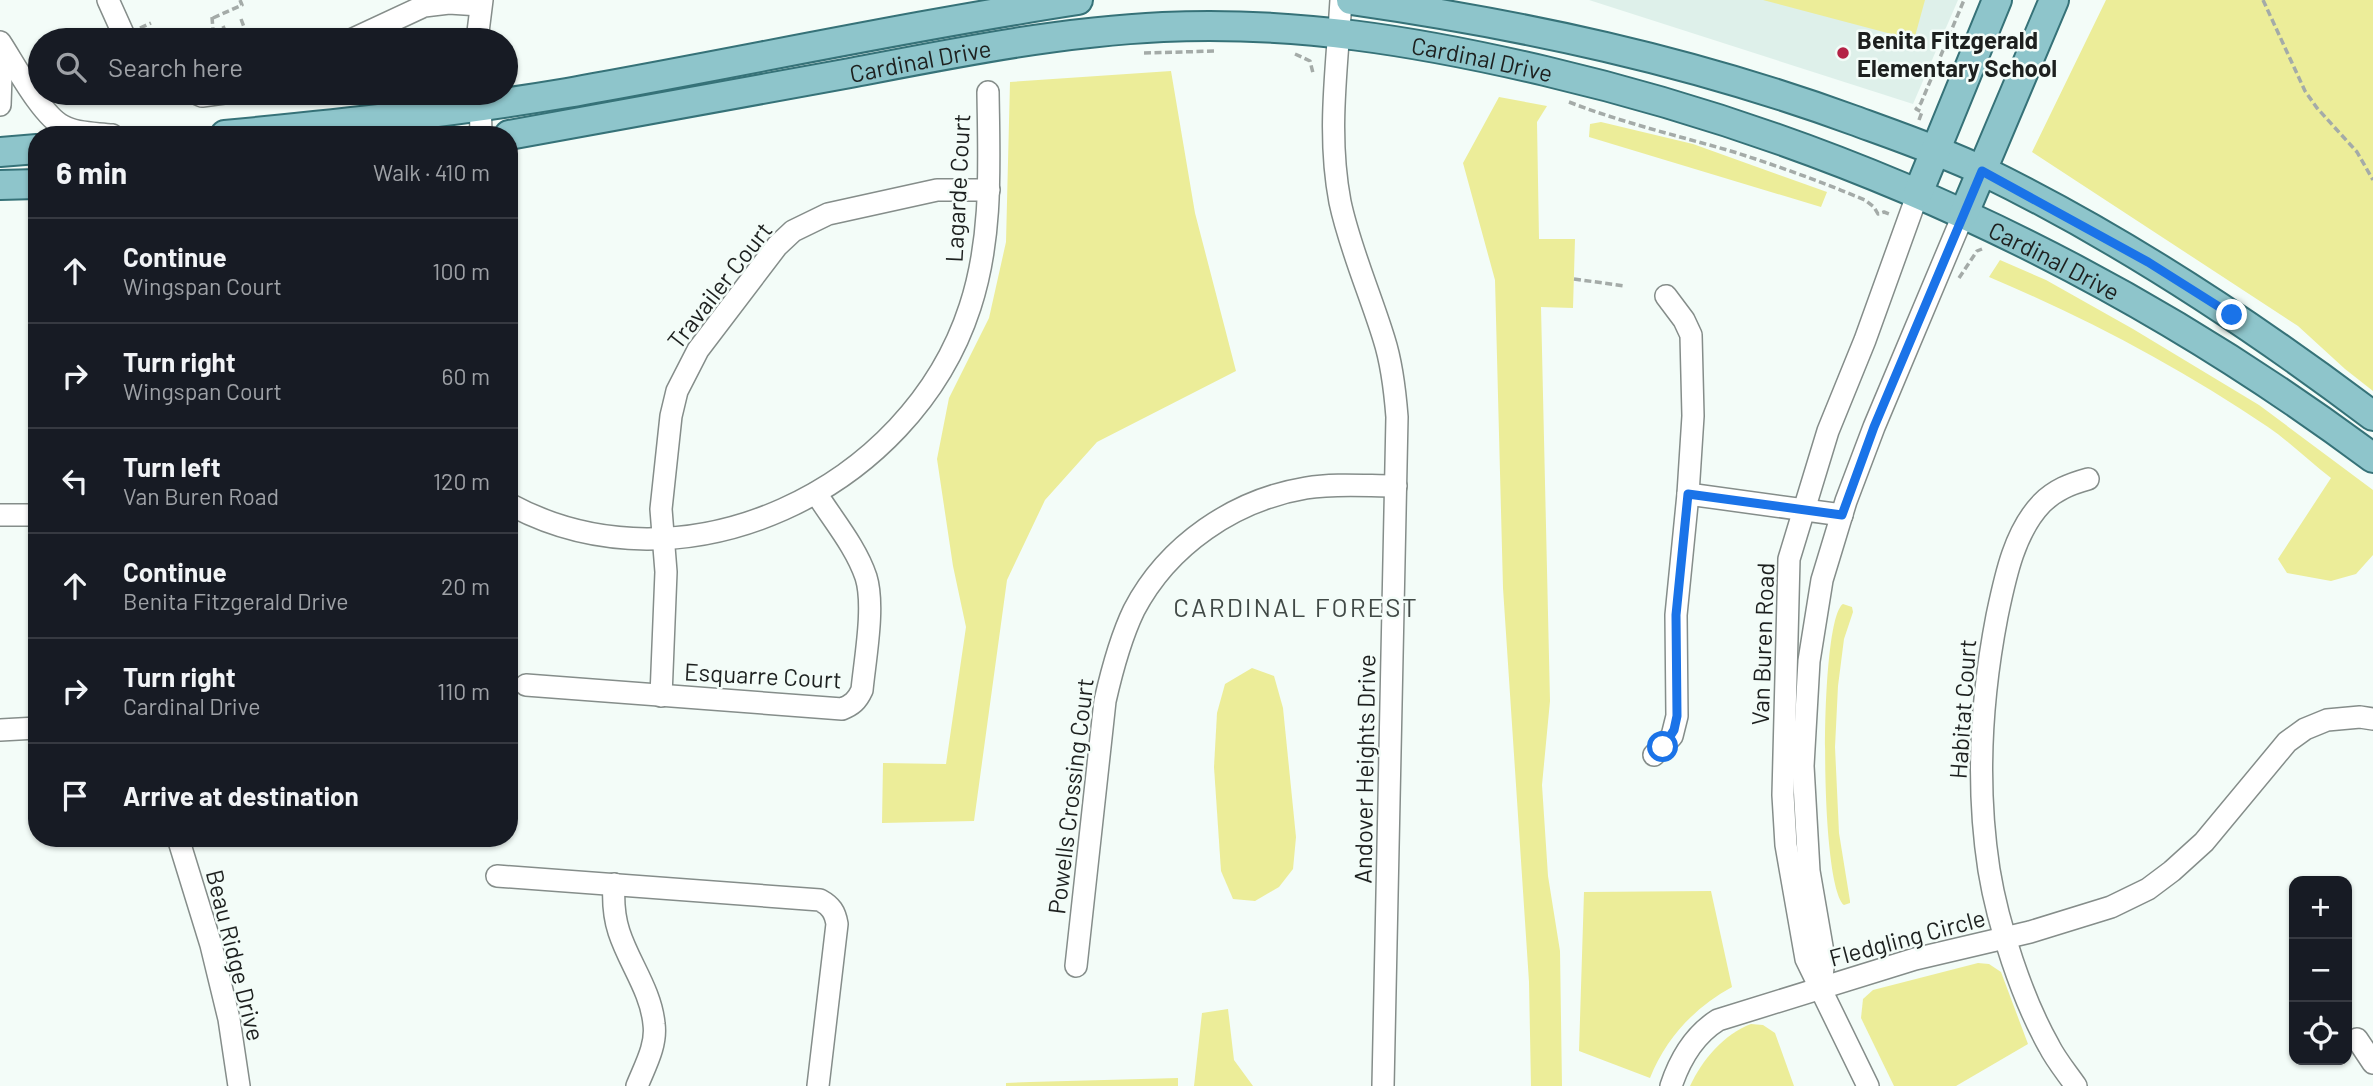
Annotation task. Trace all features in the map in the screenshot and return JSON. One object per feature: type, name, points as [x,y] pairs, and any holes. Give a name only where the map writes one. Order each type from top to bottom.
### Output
[{"type":"main road","name":"Cardinal Drive","points":[[518,96],[565,93],[993,13],[1078,0]]},
{"type":"main road","name":"Cardinal Drive","points":[[1351,0],[1426,11],[1677,63],[1788,96],[1935,150],[1982,171],[2148,262],[2232,315],[2373,416]]},
{"type":"main road","points":[[1918,193],[1997,0]]},
{"type":"main road","points":[[1959,226],[2054,0]]},
{"type":"main road","name":"Cardinal Drive","points":[[518,133],[1077,33],[1228,26],[1339,32],[1387,38],[1500,60],[1675,104],[1750,128],[1918,193],[1959,226],[2110,288],[2199,339],[2274,387],[2373,458]]},
{"type":"main road","name":"Cardinal Drive","points":[[289,126],[438,105]]},
{"type":"main road","points":[[0,152],[28,150]]},
{"type":"main road","points":[[0,186],[28,184]]},
{"type":"street","points":[[108,0],[121,28]]},
{"type":"street","name":"Andover Heights Drive","points":[[1341,0],[1332,125],[1334,165],[1344,217],[1385,341],[1394,379],[1397,417],[1383,1086]]},
{"type":"street","points":[[377,28],[424,6],[481,3],[478,28]]},
{"type":"street","points":[[0,104],[1,44]]},
{"type":"street","points":[[1,44],[28,84]]},
{"type":"street","name":"Lagarde Court","points":[[518,508],[548,521],[583,531],[620,537],[664,538],[701,534],[744,524],[778,512],[845,476],[875,452],[902,426],[926,396],[946,365],[970,307],[986,231],[989,190],[988,92]]},
{"type":"street","points":[[42,105],[58,123],[66,126]]},
{"type":"street","points":[[480,105],[481,126]]},
{"type":"street","name":"Travailer Court","points":[[661,696],[666,572],[661,509],[671,416],[677,391],[698,350],[777,246],[793,231],[828,214],[937,190],[989,190]]},
{"type":"street","name":"Van Buren Road","points":[[1868,1086],[1806,960],[1786,845],[1783,796],[1789,559],[1802,509],[1828,431],[1865,340],[1918,193]]},
{"type":"street","name":"Van Buren Road","points":[[1821,987],[1824,958],[1809,871],[1804,815],[1804,721],[1809,661],[1822,580],[1874,427],[1959,226]]},
{"type":"street","points":[[1654,755],[1672,736],[1677,716],[1676,615],[1693,416],[1692,342],[1684,320],[1666,296]]},
{"type":"street","name":"Habitat Court","points":[[2006,938],[1990,871],[1984,823],[1981,763],[1987,670],[2011,558],[2024,531],[2039,506],[2052,494],[2088,479]]},
{"type":"street","name":"Powells Crossing Court","points":[[1076,966],[1105,701],[1112,669],[1135,608],[1176,554],[1195,536],[1226,515],[1255,502],[1309,487],[1396,486]]},
{"type":"street","name":"Esquarre Court","points":[[526,685],[842,709],[857,700],[862,690],[870,599],[867,580],[860,561],[816,493]]},
{"type":"street","points":[[1688,494],[1842,515]]},
{"type":"street","points":[[0,515],[28,515]]},
{"type":"street","name":"Fledgling Circle","points":[[1671,1086],[1676,1070],[1689,1047],[1707,1027],[1734,1013],[1915,959],[2006,938],[2111,907],[2148,889],[2204,842],[2287,742],[2305,729],[2327,720],[2360,717],[2373,719]]},
{"type":"street","points":[[0,730],[28,728]]},
{"type":"street","name":"Beau Ridge Drive","points":[[181,847],[211,945],[229,1019],[239,1086]]},
{"type":"street","points":[[497,876],[820,900],[829,905],[837,924],[818,1086]]},
{"type":"street","points":[[614,884],[619,933],[650,1005],[655,1025],[653,1045],[637,1086]]},
{"type":"street","name":"Fledgling Circle","points":[[2006,938],[2037,1024],[2076,1086]]},
{"type":"street","points":[[2357,1039],[2373,1063]]},
{"type":"path","points":[[212,28],[212,16],[242,5],[240,0]]},
{"type":"path","points":[[1922,112],[1916,109],[1964,0]]},
{"type":"path","points":[[2263,0],[2305,91],[2357,152],[2373,180]]},
{"type":"path","points":[[241,19],[244,28]]},
{"type":"path","points":[[1311,56],[1308,59],[1313,73]]},
{"type":"path","points":[[1568,102],[1598,114],[1723,149],[1779,168],[1865,200],[1878,214],[1884,212],[1908,221]]},
{"type":"path","points":[[1955,284],[1977,251],[1959,226]]},
{"type":"path","points":[[1574,279],[1625,286]]},
{"type":"shaded area","name":"Benita Fitzgerald Elementary School","points":[[1589,0],[1958,0],[1913,104]]},
{"type":"green space","points":[[1763,0],[1925,0],[1914,40]]},
{"type":"green space","points":[[2106,0],[2373,0],[2373,391],[2298,326],[2032,152]]},
{"type":"green space","points":[[1171,71],[1195,213],[1236,371],[1097,442],[1045,500],[1007,580],[974,821],[882,823],[883,763],[946,764],[966,627],[953,566],[937,459],[949,398],[989,318],[1006,242],[1010,82]]},
{"type":"green space","points":[[1499,97],[1547,106],[1537,122],[1539,239],[1575,239],[1573,308],[1541,307],[1550,701],[1542,785],[1548,876],[1560,951],[1562,1086],[1531,1086],[1529,982],[1503,588],[1495,280],[1463,163]]},
{"type":"green space","points":[[1601,122],[1693,144],[1827,192],[1821,207],[1589,137],[1590,124]]},
{"type":"green space","points":[[2000,260],[2046,280],[2259,405],[2373,490],[2373,555],[2356,574],[2331,581],[2287,573],[2278,559],[2331,478],[2276,433],[2167,364],[2061,309],[1989,277]]},
{"type":"green space","points":[[1843,604],[1852,607],[1853,612],[1844,639],[1835,747],[1839,833],[1850,901],[1844,905],[1836,887],[1830,851],[1825,752],[1830,654],[1835,620]]},
{"type":"green space","points":[[1252,668],[1274,676],[1283,708],[1296,837],[1293,869],[1279,887],[1255,901],[1233,899],[1221,871],[1214,767],[1217,713],[1225,684]]},
{"type":"green space","points":[[1711,891],[1732,987],[1705,1004],[1683,1025],[1664,1050],[1650,1078],[1579,1051],[1584,892]]},
{"type":"green space","points":[[1978,963],[1989,964],[2001,972],[2028,1044],[1956,1086],[1894,1086],[1861,1018],[1863,999],[1873,990]]},
{"type":"green space","points":[[1228,1009],[1234,1060],[1253,1086],[1194,1086],[1202,1013]]},
{"type":"green space","points":[[1751,1024],[1763,1025],[1775,1033],[1794,1086],[1690,1086],[1715,1049],[1732,1034]]},
{"type":"green space","points":[[1178,1078],[1178,1086],[1006,1086],[1006,1083]]},
{"type":"place","name":"Benita Fitzgerald Elementary School","points":[[1843,53]]},
{"type":"district","name":"CARDINAL FOREST","points":[[1296,606]]},
{"type":"route","points":[[1663,747],[1672,736],[1677,716],[1675,629],[1688,494],[1842,515],[1874,427],[1982,171],[2148,262],[2232,315]]}]
